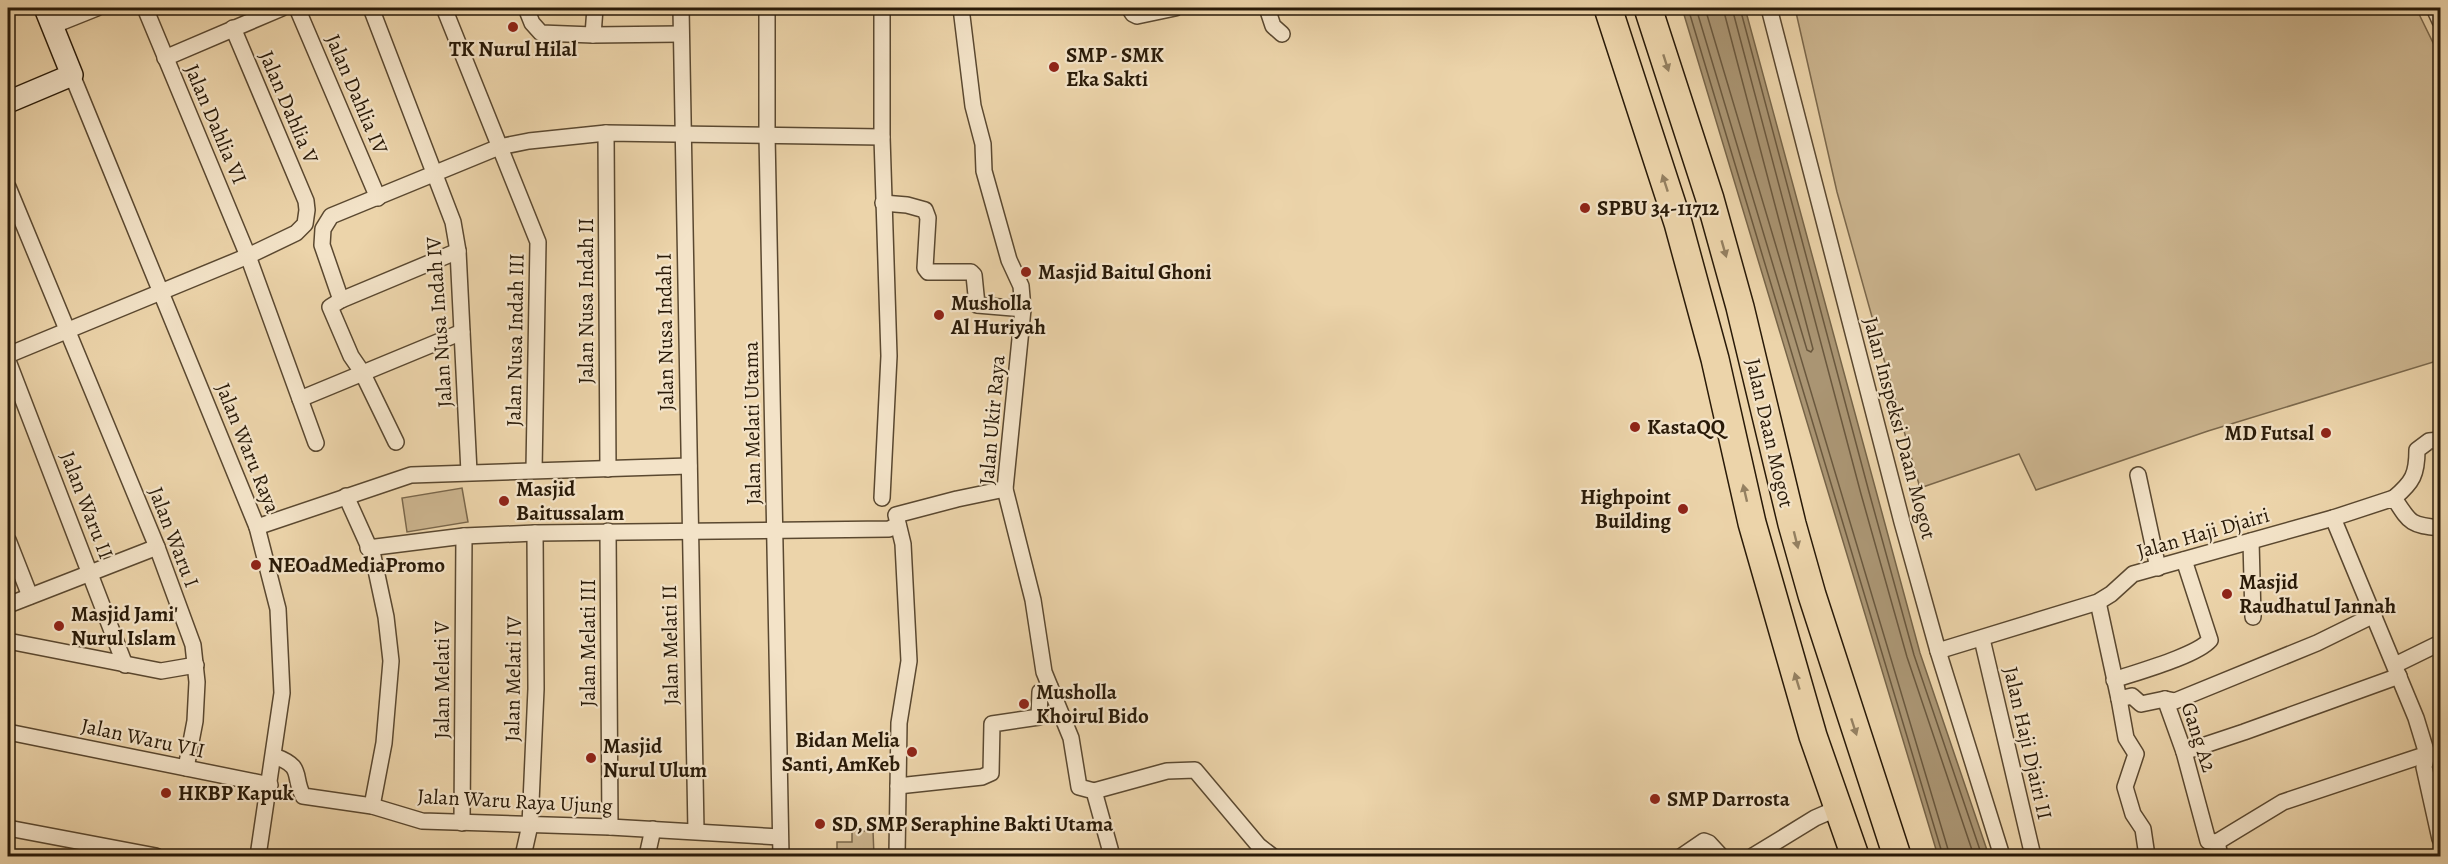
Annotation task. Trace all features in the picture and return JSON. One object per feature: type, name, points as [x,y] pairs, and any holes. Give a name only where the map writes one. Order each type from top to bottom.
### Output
[{"type":"highway","name":"Jalan Daan Mogot","points":[[1608,8],[1701,301],[1752,524],[1813,736],[1855,856]]},
{"type":"highway","name":"Jalan Daan Mogot","points":[[1648,8],[1710,199],[1737,296],[1806,576],[1898,856]]},
{"type":"street","points":[[8,102],[72,75],[49,17],[97,8]]},
{"type":"street","name":"Jalan Dahlia VI","points":[[145,8],[248,256],[316,443]]},
{"type":"street","points":[[165,58],[282,8]]},
{"type":"street","name":"Jalan Dahlia IV","points":[[297,8],[378,198]]},
{"type":"street","name":"Jalan Nusa Indah IV","points":[[370,8],[453,222],[458,251],[469,472]]},
{"type":"street","name":"Jalan Nusa Indah III","points":[[444,8],[538,242],[534,470]]},
{"type":"street","points":[[526,8],[532,23],[541,33],[680,34]]},
{"type":"street","points":[[593,35],[595,8]]},
{"type":"street","name":"Jalan Nusa Indah I","points":[[681,8],[689,531]]},
{"type":"street","name":"Jalan Melati Utama","points":[[767,8],[766,135],[781,856]]},
{"type":"street","points":[[882,8],[883,203],[889,356],[882,498]]},
{"type":"street","name":"Jalan Ukir Raya","points":[[961,8],[974,106],[983,144],[984,171],[1009,260],[1021,286],[1023,309],[1005,489],[1033,600],[1044,672],[1071,738],[1079,787],[1094,791],[1112,856]]},
{"type":"street","points":[[1130,8],[1137,16],[1175,8]]},
{"type":"street","points":[[1267,8],[1273,26],[1282,34]]},
{"type":"street","name":"Jalan Inspeksi Daan Mogot","points":[[1768,8],[1938,651],[2002,856]]},
{"type":"street","points":[[2434,8],[2440,21]]},
{"type":"street","name":"Jalan Dahlia V","points":[[233,28],[306,201],[307,217],[302,229],[248,256]]},
{"type":"street","name":"Jalan Waru Raya","points":[[72,75],[257,527],[278,609],[282,693],[258,856]]},
{"type":"street","points":[[341,300],[322,245],[323,229],[331,216],[499,147],[529,141],[606,133],[882,136]]},
{"type":"street","name":"Jalan Nusa Indah II","points":[[606,133],[608,469]]},
{"type":"street","name":"Jalan Waru I","points":[[8,187],[157,547],[193,645],[196,665],[195,720],[186,768]]},
{"type":"street","points":[[883,203],[907,205],[925,210],[928,218],[926,270],[971,272],[974,275],[976,305],[1023,309]]},
{"type":"street","points":[[396,442],[362,372],[351,356],[330,307],[341,300],[458,251]]},
{"type":"street","points":[[8,355],[248,256]]},
{"type":"street","points":[[300,399],[462,332]]},
{"type":"street","name":"Jalan Waru II","points":[[8,361],[125,665]]},
{"type":"street","points":[[2440,440],[2429,441],[2417,450],[2417,468],[2409,485],[2394,498],[2407,518],[2417,526],[2440,528]]},
{"type":"street","points":[[257,527],[411,475],[689,466]]},
{"type":"street","points":[[2138,474],[2158,568]]},
{"type":"street","points":[[897,856],[899,723],[909,661],[903,544],[896,515],[1005,489]]},
{"type":"street","points":[[346,496],[373,556],[386,617],[391,661],[384,743],[372,806]]},
{"type":"street","name":"Jalan Haji Djairi","points":[[1938,651],[2098,602],[2111,594],[2133,574],[2333,518],[2394,498]]},
{"type":"street","points":[[2333,518],[2416,718],[2427,754],[2424,767],[2440,839]]},
{"type":"street","points":[[368,548],[464,536],[609,531],[889,529],[898,525]]},
{"type":"street","name":"Jalan Melati III","points":[[609,531],[610,827]]},
{"type":"street","name":"Jalan Melati II","points":[[689,531],[696,831]]},
{"type":"street","name":"Jalan Melati IV","points":[[523,856],[530,825],[536,689],[535,533]]},
{"type":"street","name":"Jalan Melati V","points":[[462,823],[464,536]]},
{"type":"street","points":[[8,540],[30,596]]},
{"type":"street","points":[[2251,541],[2253,617]]},
{"type":"street","points":[[8,605],[157,547]]},
{"type":"street","points":[[2114,680],[2178,657],[2206,645],[2210,640],[2184,560]]},
{"type":"street","points":[[2098,602],[2126,738],[2136,754],[2125,787],[2133,814],[2143,829],[2148,856]]},
{"type":"street","points":[[2165,699],[2175,701],[2317,643],[2374,615]]},
{"type":"street","name":"Jalan Haji Djairi II","points":[[1982,639],[2033,856]]},
{"type":"street","points":[[8,640],[161,671],[196,665]]},
{"type":"street","points":[[2184,752],[2244,732],[2397,670],[2440,643]]},
{"type":"street","points":[[898,786],[982,777],[991,773],[992,724],[1039,717],[1040,692],[1050,687]]},
{"type":"street","name":"Gang A2","points":[[2119,699],[2132,696],[2141,704],[2165,699],[2184,752],[2208,841],[2218,850]]},
{"type":"street","name":"Jalan Waru VII","points":[[8,732],[270,785]]},
{"type":"street","points":[[2218,850],[2283,802],[2427,754]]},
{"type":"street","name":"Jalan Waru Raya Ujung","points":[[274,756],[283,760],[298,774],[303,796],[372,806],[422,821],[610,827],[780,837]]},
{"type":"street","points":[[1094,791],[1167,771],[1195,770],[1260,846],[1272,856]]},
{"type":"street","points":[[1753,856],[1815,818],[1838,808]]},
{"type":"street","points":[[8,828],[156,856]]},
{"type":"street","points":[[648,856],[653,829]]},
{"type":"street","points":[[1682,856],[1704,842],[1709,843],[1721,856]]},
{"type":"shaded area","points":[[1795,8],[2416,8],[2440,57],[2440,360],[2208,431],[2036,490],[2019,454],[1920,488],[1837,192]]},
{"type":"shaded area","points":[[462,488],[468,522],[407,532],[402,498]]},
{"type":"shaded area","points":[[852,831],[873,831],[874,856],[837,856],[837,842],[852,842]]},
{"type":"water","points":[[1682,8],[1745,8],[1920,653],[1989,856],[1938,856]]},
{"type":"railway","points":[[2437,8],[2440,15]]},
{"type":"place","name":"TK Nurul Hilal","points":[[513,27]]},
{"type":"place","name":"SMP - SMK Eka Sakti","points":[[1054,67]]},
{"type":"place","name":"SPBU 34-11712","points":[[1585,208]]},
{"type":"place","name":"Masjid Baitul Ghoni","points":[[1026,272]]},
{"type":"place","name":"Musholla Al Huriyah","points":[[939,315]]},
{"type":"place","name":"KastaQQ","points":[[1635,427]]},
{"type":"place","name":"MD Futsal","points":[[2326,433]]},
{"type":"place","name":"Masjid Baitussalam","points":[[504,501]]},
{"type":"place","name":"Highpoint Building","points":[[1683,509]]},
{"type":"place","name":"NEOadMediaPromo","points":[[256,565]]},
{"type":"place","name":"Masjid Raudhatul Jannah","points":[[2227,594]]},
{"type":"place","name":"Masjid Jami' Nurul Islam","points":[[59,626]]},
{"type":"place","name":"Musholla Khoirul Bido","points":[[1024,704]]},
{"type":"place","name":"Bidan Melia Santi, AmKeb","points":[[912,752]]},
{"type":"place","name":"Masjid Nurul Ulum","points":[[591,758]]},
{"type":"place","name":"HKBP Kapuk","points":[[166,793]]},
{"type":"place","name":"SMP Darrosta","points":[[1655,799]]},
{"type":"place","name":"SD, SMP Seraphine Bakti Utama","points":[[820,824]]}]
